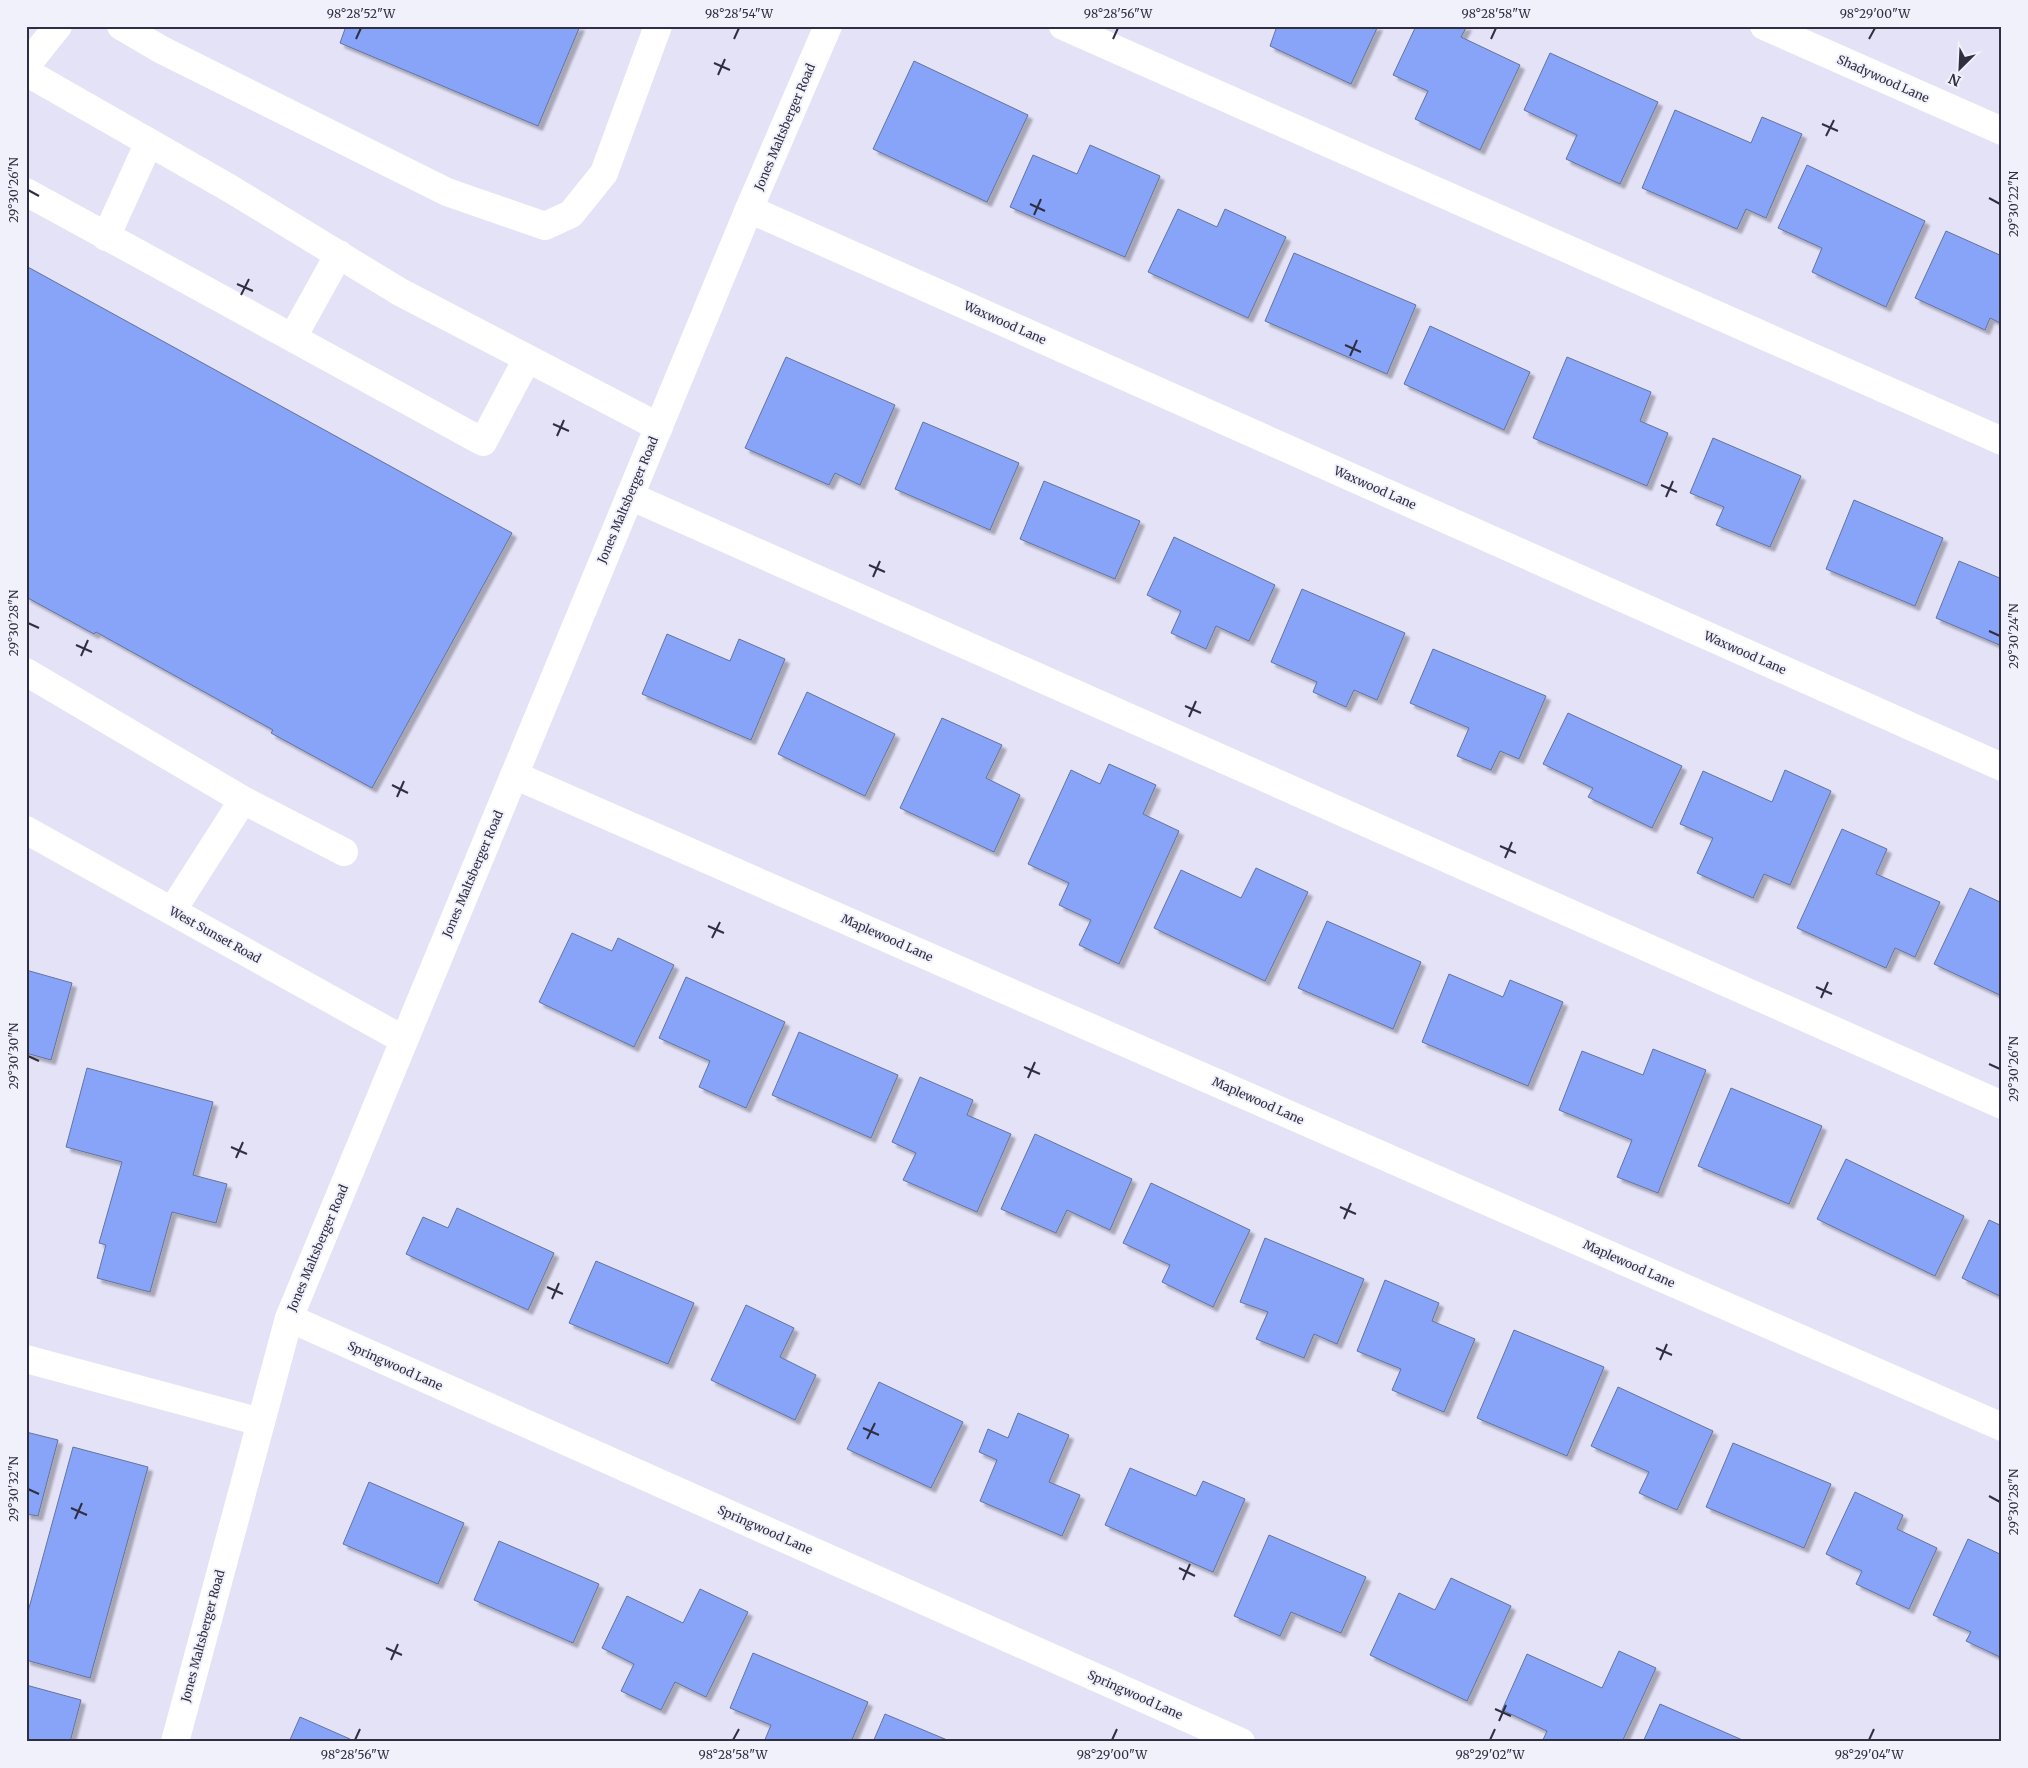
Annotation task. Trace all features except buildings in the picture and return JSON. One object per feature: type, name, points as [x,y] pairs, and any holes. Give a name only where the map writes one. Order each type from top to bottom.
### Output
[{"type":"street","points":[[26,66],[58,26]]},
{"type":"street","points":[[121,26],[169,53],[447,192],[545,226],[571,214],[604,173],[658,26]]},
{"type":"street","name":"Jones Maltsberger Road","points":[[175,1742],[289,1318],[749,209],[828,26]]},
{"type":"street","points":[[1063,26],[2002,441]]},
{"type":"street","name":"Shadywood Lane","points":[[1764,26],[2002,131]]},
{"type":"street","points":[[26,72],[149,142],[400,292],[659,427]]},
{"type":"street","points":[[106,237],[149,142]]},
{"type":"street","points":[[26,192],[483,442],[527,359]]},
{"type":"street","name":"Waxwood Lane","points":[[749,209],[2002,767]]},
{"type":"street","points":[[293,338],[339,254]]},
{"type":"street","points":[[630,496],[2002,1105]]},
{"type":"street","points":[[26,672],[243,800],[344,852]]},
{"type":"street","name":"Maplewood Lane","points":[[514,775],[2002,1427]]},
{"type":"street","points":[[172,911],[243,800]]},
{"type":"street","name":"West Sunset Road","points":[[26,830],[404,1040]]},
{"type":"street","name":"Springwood Lane","points":[[289,1318],[1241,1742]]},
{"type":"street","points":[[26,1359],[261,1422]]}]
